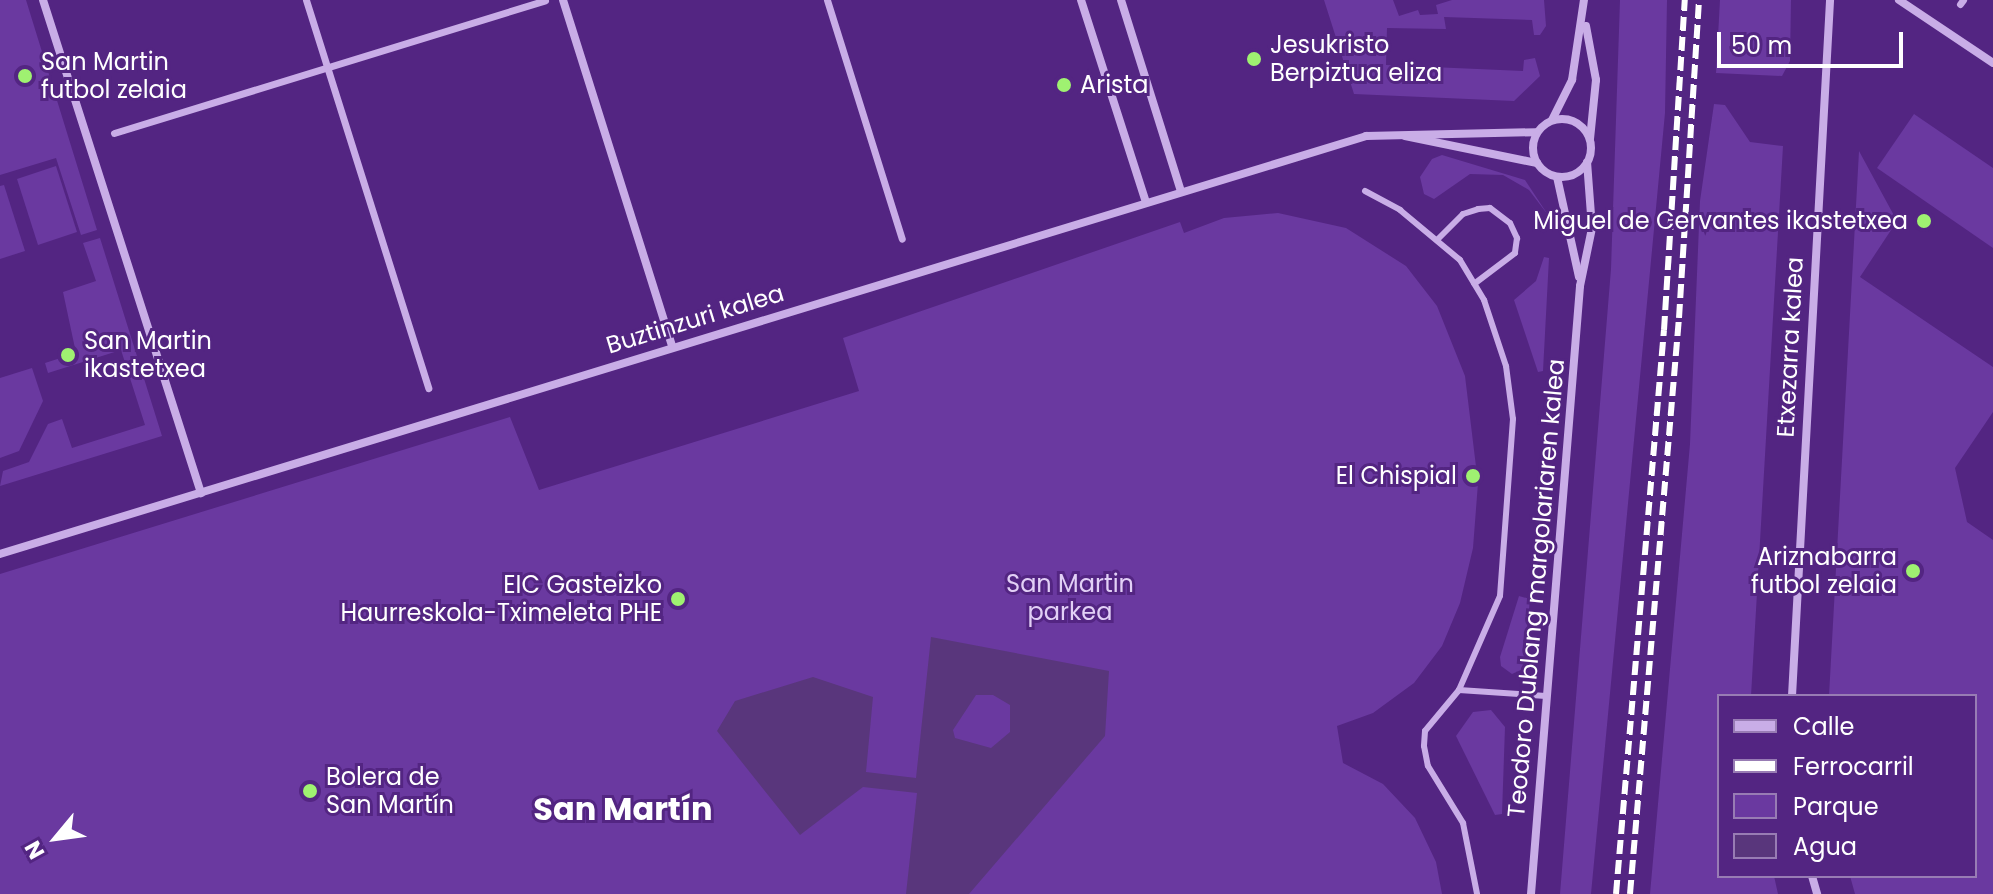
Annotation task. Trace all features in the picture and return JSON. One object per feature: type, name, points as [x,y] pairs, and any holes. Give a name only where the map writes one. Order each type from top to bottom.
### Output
[{"type":"street","points":[[43,0],[201,493]]},
{"type":"street","points":[[306,0],[428,388]]},
{"type":"street","points":[[114,133],[545,0]]},
{"type":"street","points":[[563,0],[672,346]]},
{"type":"street","points":[[827,0],[902,239]]},
{"type":"street","points":[[1081,0],[1146,203]]},
{"type":"street","points":[[1121,0],[1181,192]]},
{"type":"street","points":[[1404,136],[1537,163],[1557,177],[1575,174],[1587,162],[1596,80],[1584,22],[1584,0]]},
{"type":"street","name":"Etxezarra kalea","points":[[1792,694],[1830,0]]},
{"type":"street","points":[[1899,0],[1993,63]]},
{"type":"street","points":[[1404,136],[1422,131],[1499,137],[1536,132],[1552,120],[1572,80],[1584,22]]},
{"type":"street","points":[[1552,120],[1575,121],[1590,139]]},
{"type":"street","points":[[1536,132],[1532,148],[1537,163]]},
{"type":"street","name":"Buztinzuri kalea","points":[[0,554],[1366,136],[1404,136]]},
{"type":"street","name":"Teodoro Dublang margolariaren kalea","points":[[1531,894],[1580,286],[1592,228],[1587,162]]},
{"type":"street","name":"Teodoro Dublang margolariaren kalea","points":[[1557,177],[1572,228],[1580,286]]},
{"type":"lane","name":"Teodoro Dublang margolariaren kalea","points":[[1365,191],[1438,239],[1474,284],[1506,366],[1513,419],[1511,482],[1500,596],[1459,690],[1425,731],[1424,746],[1428,766],[1463,823],[1477,894]]},
{"type":"lane","points":[[1438,239],[1463,214],[1478,209],[1490,208],[1510,223],[1517,238],[1515,253],[1474,284]]},
{"type":"lane","points":[[1459,690],[1546,696]]},
{"type":"green space","name":"San Martin futbol zelaia","points":[[0,0],[26,0],[97,230],[81,235],[56,158],[0,175]]},
{"type":"green space","points":[[1324,0],[1393,0],[1399,16],[1418,10],[1420,15],[1438,14],[1436,5],[1452,0],[1544,0],[1546,26],[1540,35],[1534,35],[1532,20],[1444,17],[1446,29],[1387,28],[1386,65],[1523,71],[1524,60],[1535,58],[1540,76],[1514,101],[1354,94]]},
{"type":"green space","points":[[1620,0],[1667,0],[1665,113],[1591,894],[1560,894],[1611,269]]},
{"type":"green space","points":[[1720,0],[1791,0],[1790,61],[1782,76],[1716,73]]},
{"type":"green space","points":[[1714,104],[1725,105],[1750,142],[1783,146],[1751,694],[1717,694],[1717,878],[1774,878],[1778,894],[1650,894],[1690,444],[1700,201]]},
{"type":"green space","points":[[1914,114],[1993,168],[1993,248],[1877,168]]},
{"type":"green space","name":"Ariznabarra futbol zelaia","points":[[1859,151],[1897,221],[1860,277],[1993,367],[1993,412],[1955,468],[1967,522],[1993,540],[1993,894],[1855,894],[1851,878],[1977,878],[1977,694],[1829,694]]},
{"type":"green space","points":[[1442,155],[1525,180],[1548,215],[1529,190],[1503,175],[1470,174],[1434,199],[1424,194],[1420,177],[1432,159]]},
{"type":"green space","points":[[56,166],[77,232],[38,245],[17,179]]},
{"type":"green space","points":[[4,185],[25,251],[0,259],[0,186]]},
{"type":"green space","name":"San Martin parkea","points":[[1278,213],[1346,228],[1406,266],[1437,306],[1465,376],[1478,483],[1473,548],[1460,603],[1442,646],[1414,683],[1373,713],[1337,726],[1343,763],[1383,784],[1415,818],[1436,862],[1442,894],[0,894],[0,574],[510,417],[539,490],[859,391],[843,338],[1180,222],[1184,233],[1224,218]]},
{"type":"green space","points":[[100,238],[162,436],[0,486],[3,471],[29,462],[48,424],[62,419],[72,448],[145,425],[121,350],[48,373],[45,363],[76,353],[63,292],[96,281],[83,243]]},
{"type":"green space","points":[[1544,257],[1549,258],[1543,371],[1538,372],[1514,300],[1536,281]]},
{"type":"green space","points":[[32,368],[43,401],[19,451],[0,458],[0,378]]},
{"type":"green space","points":[[1519,596],[1530,599],[1523,669],[1512,674],[1501,666],[1500,657]]},
{"type":"green space","points":[[1491,710],[1505,727],[1502,814],[1495,815],[1456,736],[1473,712]]},
{"type":"water","points":[[931,637],[1109,671],[1105,736],[969,894],[906,894],[917,793],[863,787],[800,835],[717,731],[735,701],[813,677],[873,697],[866,772],[916,778]],"holes":[[[976,695],[993,695],[1010,705],[1010,732],[991,748],[955,738],[953,730]]]},
{"type":"railway","points":[[1616,894],[1664,330],[1685,0]]},
{"type":"railway","points":[[1630,894],[1679,318],[1699,0]]},
{"type":"place","name":"Jesukristo Berpiztua eliza","points":[[1254,59]]},
{"type":"place","name":"San Martin futbol zelaia","points":[[25,76]]},
{"type":"place","name":"Arista","points":[[1064,85]]},
{"type":"place","name":"Miguel de Cervantes ikastetxea","points":[[1924,221]]},
{"type":"place","name":"San Martin ikastetxea","points":[[68,355]]},
{"type":"place","name":"El Chispial","points":[[1473,476]]},
{"type":"place","name":"Ariznabarra futbol zelaia","points":[[1913,571]]},
{"type":"place","name":"EIC Gasteizko Haurreskola-Tximeleta PHE","points":[[678,599]]},
{"type":"place","name":"Bolera de San Martín","points":[[310,791]]},
{"type":"district","name":"San Martín","points":[[623,809]]}]
